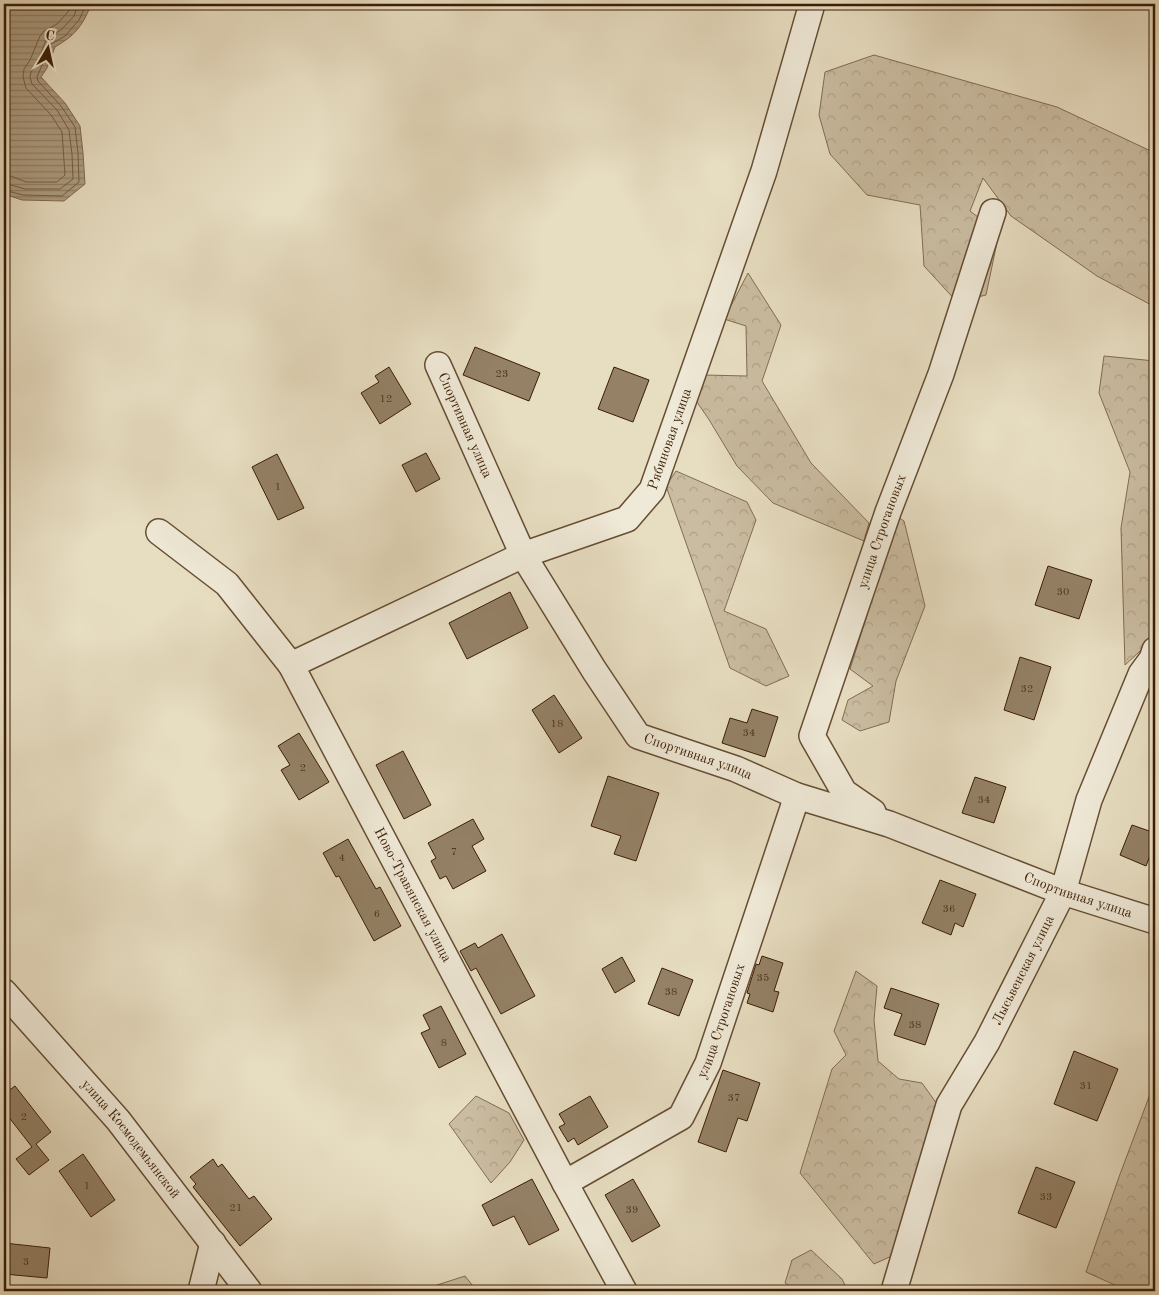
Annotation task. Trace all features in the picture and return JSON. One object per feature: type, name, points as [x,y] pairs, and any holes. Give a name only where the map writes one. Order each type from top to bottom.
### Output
[{"type":"street","name":"Рябиновая улица","points":[[291,665],[523,555],[627,519],[652,490],[764,171],[812,4]]},
{"type":"street","name":"улица Строгановых","points":[[889,824],[844,792],[812,736],[888,512],[941,374],[993,212]]},
{"type":"street","name":"Спортивная улица","points":[[438,365],[523,555],[594,670],[638,736],[736,769],[797,796],[889,824],[1063,892],[1155,921]]},
{"type":"street","name":"Ново-Травянская улица","points":[[159,532],[227,584],[291,665],[624,1291]]},
{"type":"street","name":"Лысьвенская улица","points":[[894,1291],[949,1105],[986,1042],[1063,892],[1089,800],[1142,674],[1152,659],[1155,650]]},
{"type":"street","name":"улица Строгановых","points":[[565,1183],[681,1116],[708,1063],[797,796]]},
{"type":"street","name":"улица Космодемьянской","points":[[4,992],[118,1120],[250,1291]]},
{"type":"street","points":[[201,1291],[213,1243]]},
{"type":"green space","points":[[874,55],[1057,107],[1155,153],[1155,307],[1097,276],[1011,216],[983,178],[970,211],[999,233],[986,295],[957,302],[924,266],[920,205],[867,195],[830,154],[819,115],[825,72]]},
{"type":"green space","points":[[748,273],[781,325],[762,381],[811,463],[869,523],[864,541],[773,503],[737,466],[692,395],[704,375],[747,376],[746,326],[724,319]]},
{"type":"green space","points":[[1104,356],[1155,361],[1155,619],[1152,640],[1125,665],[1121,528],[1130,472],[1099,393]]},
{"type":"green space","points":[[676,471],[747,502],[756,520],[724,611],[766,629],[789,676],[766,686],[730,668],[666,486]]},
{"type":"green space","points":[[898,517],[904,521],[925,606],[896,681],[889,722],[860,731],[842,720],[848,700],[873,686],[850,669]]},
{"type":"green space","points":[[856,971],[877,986],[874,1020],[878,1061],[899,1079],[922,1083],[942,1111],[894,1255],[874,1264],[800,1173],[832,1069],[846,1055],[834,1031]]},
{"type":"green space","points":[[1155,1081],[1155,1291],[1128,1291],[1086,1272]]},
{"type":"green space","points":[[476,1096],[509,1113],[524,1140],[510,1162],[491,1183],[449,1124]]},
{"type":"green space","points":[[811,1250],[842,1279],[848,1291],[798,1291],[785,1283],[792,1260]]},
{"type":"green space","points":[[465,1276],[477,1291],[438,1291],[437,1285]]},
{"type":"water","points":[[4,4],[89,4],[90,7],[77,30],[55,47],[47,68],[41,77],[65,103],[80,126],[85,184],[64,201],[22,200],[4,194]]},
{"type":"building","points":[[475,347],[540,373],[529,401],[463,375]]},
{"type":"building","points":[[389,367],[411,404],[380,424],[361,393],[379,382],[375,376]]},
{"type":"building","points":[[614,367],[649,380],[633,422],[598,409]]},
{"type":"building","points":[[426,453],[440,479],[416,492],[402,465]]},
{"type":"building","points":[[277,454],[304,508],[278,520],[252,467]]},
{"type":"building","points":[[1048,566],[1092,580],[1079,619],[1035,605]]},
{"type":"building","points":[[510,592],[528,628],[467,659],[449,623]]},
{"type":"building","points":[[1020,657],[1051,667],[1034,720],[1004,710]]},
{"type":"building","points":[[554,695],[582,738],[559,753],[532,710]]},
{"type":"building","points":[[752,709],[778,717],[765,757],[722,743],[730,718],[747,723]]},
{"type":"building","points":[[299,733],[329,782],[299,800],[281,770],[290,765],[278,746]]},
{"type":"building","points":[[403,751],[431,805],[404,819],[376,765]]},
{"type":"building","points":[[608,776],[659,793],[636,861],[614,854],[621,836],[591,826]]},
{"type":"building","points":[[975,777],[1006,787],[994,823],[962,813]]},
{"type":"building","points":[[473,819],[484,839],[472,846],[486,871],[453,889],[446,876],[440,879],[431,861],[436,858],[428,843]]},
{"type":"building","points":[[1132,825],[1155,833],[1155,843],[1146,866],[1120,855]]},
{"type":"building","points":[[348,839],[376,889],[380,887],[401,926],[374,941],[339,876],[336,877],[323,853]]},
{"type":"building","points":[[940,880],[976,894],[963,927],[955,923],[951,935],[922,923]]},
{"type":"building","points":[[502,934],[535,996],[501,1014],[476,968],[471,971],[460,951],[475,943],[478,948]]},
{"type":"building","points":[[762,956],[783,963],[774,991],[779,992],[773,1012],[747,1003],[750,994],[747,993],[756,964],[759,965]]},
{"type":"building","points":[[622,957],[635,981],[615,993],[602,969]]},
{"type":"building","points":[[662,968],[693,980],[679,1016],[648,1004]]},
{"type":"building","points":[[891,988],[939,1004],[925,1045],[894,1035],[902,1014],[884,1008]]},
{"type":"building","points":[[441,1006],[466,1054],[439,1068],[421,1033],[430,1029],[423,1015]]},
{"type":"building","points":[[1074,1051],[1118,1069],[1097,1121],[1054,1104]]},
{"type":"building","points":[[723,1070],[760,1083],[747,1121],[738,1118],[726,1152],[698,1142]]},
{"type":"building","points":[[15,1086],[51,1132],[36,1144],[49,1160],[29,1175],[16,1159],[32,1147],[4,1111],[4,1094]]},
{"type":"building","points":[[590,1096],[608,1127],[578,1145],[574,1138],[568,1142],[559,1127],[565,1124],[559,1114]]},
{"type":"building","points":[[83,1154],[115,1200],[91,1217],[59,1171]]},
{"type":"building","points":[[213,1159],[218,1167],[222,1164],[249,1199],[254,1196],[272,1219],[240,1246],[193,1187],[196,1184],[190,1177]]},
{"type":"building","points":[[1036,1167],[1075,1182],[1056,1228],[1018,1213]]},
{"type":"building","points":[[532,1179],[559,1230],[529,1245],[514,1216],[493,1226],[482,1205]]},
{"type":"building","points":[[633,1179],[660,1226],[632,1242],[605,1195]]},
{"type":"building","points":[[4,1243],[50,1248],[47,1278],[4,1274]]}]
